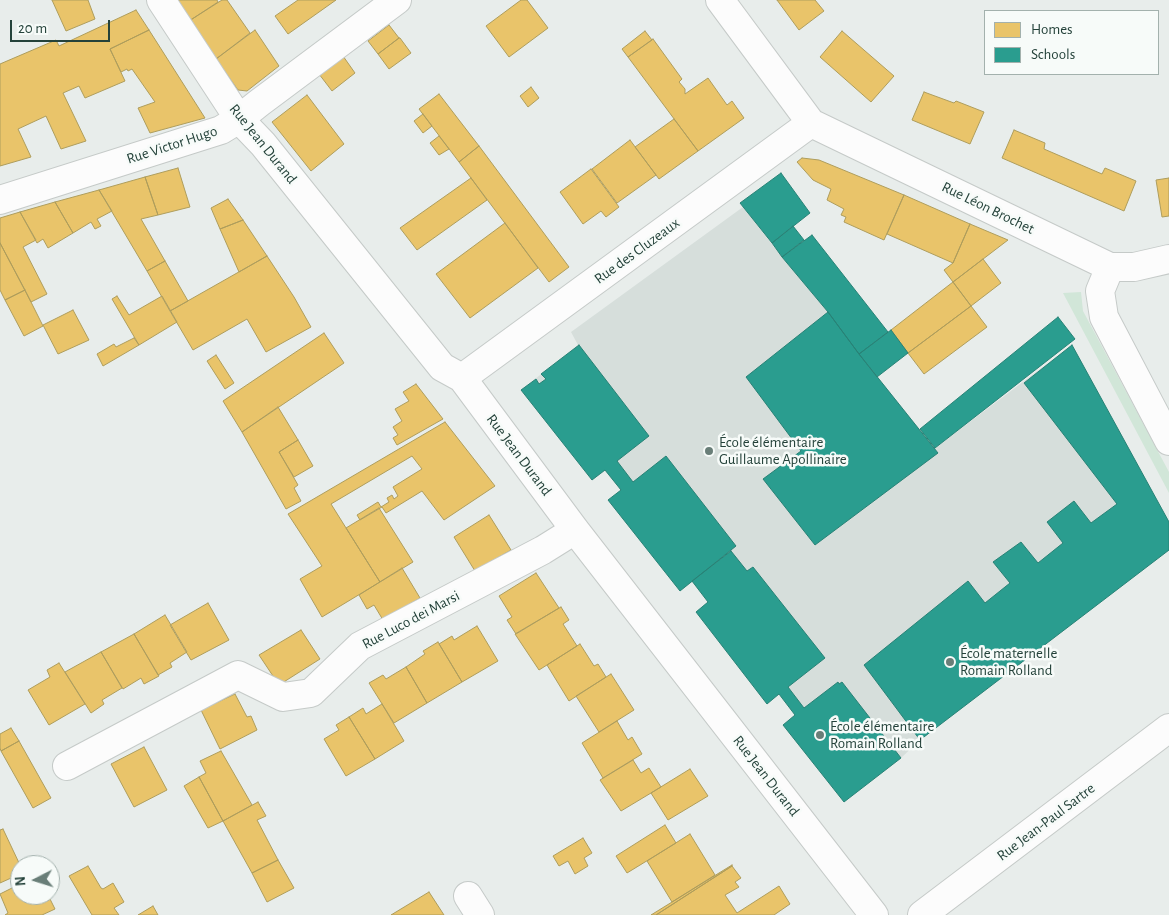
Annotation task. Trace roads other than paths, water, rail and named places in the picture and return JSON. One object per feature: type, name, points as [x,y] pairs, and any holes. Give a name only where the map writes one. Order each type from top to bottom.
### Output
[{"type":"street","name":"Rue Jean Durand","points":[[161,0],[239,118],[270,152],[442,367],[462,378],[575,530],[874,915]]},
{"type":"street","name":"Rue Victor Hugo","points":[[0,200],[221,130],[397,0]]},
{"type":"street","points":[[720,0],[812,124]]},
{"type":"street","name":"Rue Léon Brochet","points":[[812,124],[1110,267],[1134,266],[1169,259]]},
{"type":"street","name":"Rue des Cluzeaux","points":[[462,378],[812,124]]},
{"type":"street","points":[[1110,267],[1100,291],[1104,318],[1169,441]]},
{"type":"street","name":"Rue Luco dei Marsi","points":[[67,766],[238,675],[283,697],[311,693],[360,646],[543,550],[575,530]]},
{"type":"street","name":"Rue Jean-Paul Sartre","points":[[922,915],[1169,728]]},
{"type":"place","name":"École élémentaire Guillaume Apollinaire","points":[[709,451]]},
{"type":"place","name":"École maternelle Romain Rolland","points":[[950,662]]},
{"type":"place","name":"École élémentaire Romain Rolland","points":[[820,735]]}]
